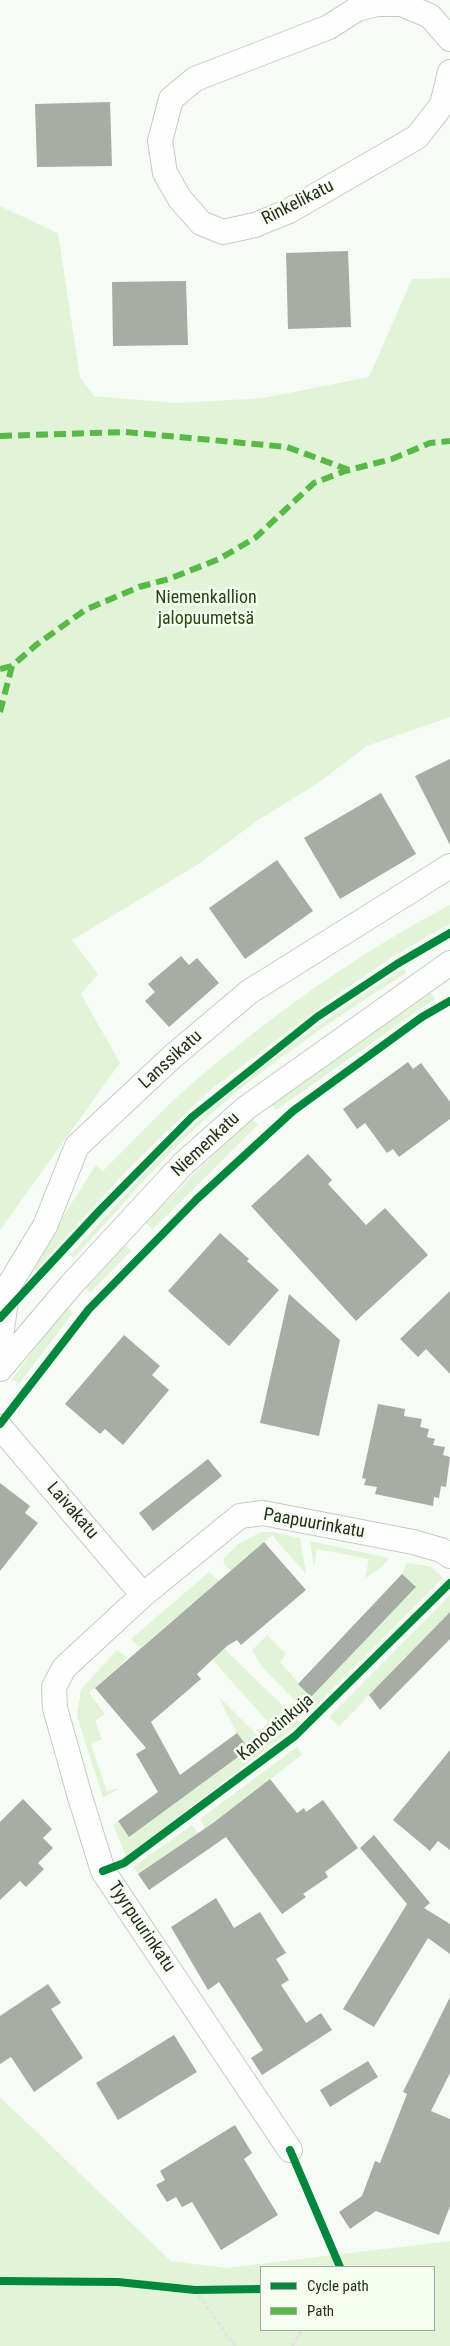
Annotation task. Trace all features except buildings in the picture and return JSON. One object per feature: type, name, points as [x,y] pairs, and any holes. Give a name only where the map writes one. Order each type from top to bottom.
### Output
[{"type":"street","name":"Rinkelikatu","points":[[450,39],[430,16],[402,4],[358,5],[329,27],[195,79],[171,100],[160,141],[165,173],[180,199],[200,223],[223,232],[255,225],[289,211],[417,137],[442,105],[450,72]]},
{"type":"street","name":"Lanssikatu","points":[[0,1343],[8,1287],[45,1226],[77,1146],[172,1058],[249,992],[450,866]]},
{"type":"street","name":"Niemenkatu","points":[[0,1369],[71,1285],[183,1164],[246,1108],[450,963]]},
{"type":"street","name":"Laivakatu","points":[[0,1427],[143,1594]]},
{"type":"street","name":"Paapuurinkatu","points":[[143,1594],[240,1516],[263,1514],[413,1542],[441,1550],[450,1556]]},
{"type":"street","name":"Tyyrpuurinkatu","points":[[143,1594],[64,1668],[54,1687],[54,1708],[103,1871],[290,2150]]},
{"type":"path","points":[[185,2289],[204,2290]]},
{"type":"path","points":[[195,2290],[235,2346]]},
{"type":"path","points":[[292,2346],[301,2331]]},
{"type":"green space","name":"Niemenkallion jalopuumetsä","points":[[0,206],[58,233],[80,377],[94,396],[178,403],[263,398],[369,377],[412,279],[450,278],[450,717],[367,746],[318,783],[257,821],[197,865],[72,940],[98,974],[81,994],[120,1063],[0,1230]]},
{"type":"green space","points":[[450,905],[450,924],[392,957],[327,1002],[208,1092],[134,1163],[31,1275],[28,1271],[96,1165],[103,1171],[189,1086],[282,1012],[348,965]]},
{"type":"green space","points":[[404,968],[406,973],[315,1033],[256,1077],[200,1124],[161,1162],[74,1258],[70,1255],[145,1173],[198,1121],[283,1051]]},
{"type":"green space","points":[[431,993],[435,999],[276,1110],[271,1103]]},
{"type":"green space","points":[[251,1117],[258,1125],[153,1229],[145,1223]]},
{"type":"green space","points":[[125,1245],[131,1251],[90,1293],[84,1287]]},
{"type":"green space","points":[[67,1306],[73,1313],[19,1384],[12,1379]]},
{"type":"green space","points":[[261,1532],[272,1532],[300,1538],[306,1574],[272,1535],[231,1571],[225,1566],[223,1559],[238,1544]]},
{"type":"green space","points":[[310,1541],[389,1558],[382,1567],[365,1578],[369,1559],[317,1549],[314,1567]]},
{"type":"green space","points":[[407,1563],[430,1566],[443,1578],[308,1714],[262,1667],[252,1650],[267,1635],[286,1654],[280,1662],[311,1697],[361,1645],[347,1631],[352,1626],[366,1639],[416,1588],[402,1574]]},
{"type":"green space","points":[[209,1572],[219,1581],[196,1621],[300,1723],[126,1856],[113,1825],[118,1821],[129,1836],[249,1750],[237,1733],[218,1696],[257,1735],[268,1722],[175,1618],[140,1648],[131,1639]]},
{"type":"green space","points":[[450,1595],[450,1612],[339,1726],[329,1717]]},
{"type":"green space","points":[[117,1650],[128,1658],[89,1693],[105,1714],[95,1721],[102,1739],[91,1745],[107,1791],[120,1788],[103,1798],[77,1716],[81,1689]]},
{"type":"green space","points":[[297,1747],[302,1755],[205,1829],[200,1819]]},
{"type":"green space","points":[[192,1825],[198,1833],[138,1874],[133,1867]]},
{"type":"green space","points":[[0,2097],[171,2261],[226,2268],[450,2241],[450,2346],[0,2346]]},
{"type":"marked path","points":[[0,436],[125,432],[287,447],[349,470]]},
{"type":"marked path","points":[[0,712],[12,666],[36,645],[85,610],[139,587],[169,579],[219,559],[255,538],[314,483],[345,471],[392,459],[430,443],[450,441]]},
{"type":"marked path","points":[[0,669],[12,666]]},
{"type":"cycle path","points":[[0,1318],[100,1210],[192,1117],[317,1017],[397,964],[450,933]]},
{"type":"cycle path","points":[[0,1424],[89,1309],[197,1199],[293,1111],[422,1017],[450,1001]]},
{"type":"cycle path","name":"Kanootinkuja","points":[[103,1871],[124,1863],[295,1736],[450,1583]]},
{"type":"cycle path","points":[[290,2150],[340,2266]]},
{"type":"cycle path","points":[[0,2281],[118,2282],[195,2290],[260,2289]]}]
